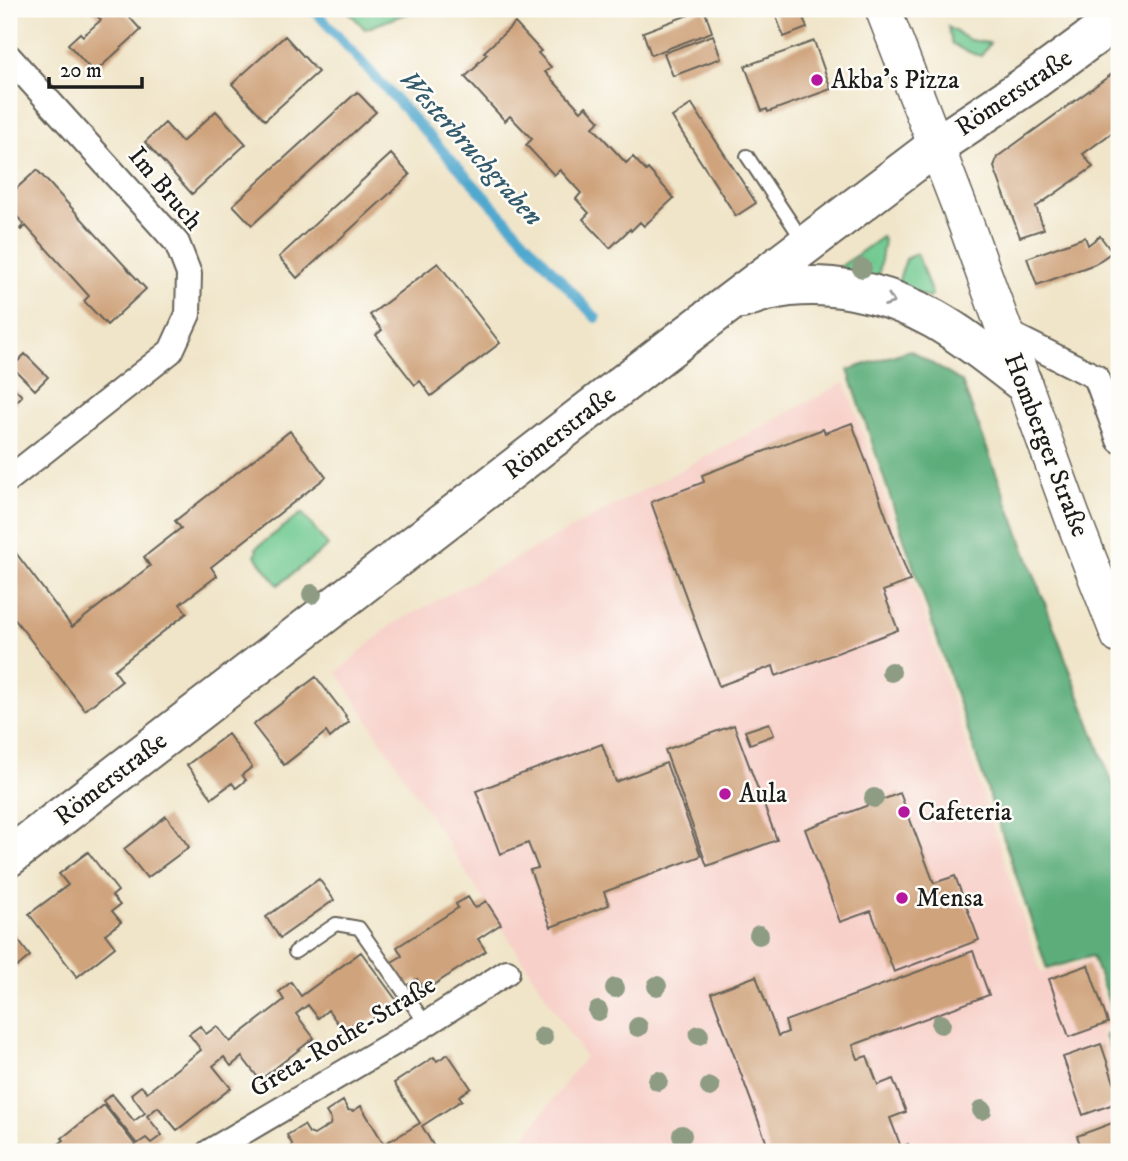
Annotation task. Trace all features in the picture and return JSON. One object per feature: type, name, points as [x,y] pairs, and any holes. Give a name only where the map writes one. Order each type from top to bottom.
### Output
[{"type":"main road","name":"Homberger Straße","points":[[883,9],[1119,636]]},
{"type":"main road","name":"Römerstraße","points":[[9,858],[730,302],[936,146],[1030,83],[1110,20]]},
{"type":"main road","points":[[730,302],[769,290],[807,286],[865,292],[934,319],[970,342],[1022,382]]},
{"type":"street","name":"Im Bruch","points":[[9,57],[177,243],[189,274],[188,314],[171,351],[9,479]]},
{"type":"street","name":"Homberger Straße","points":[[1004,331],[1096,377],[1119,440]]},
{"type":"street","name":"Greta-Rothe-Straße","points":[[209,1152],[426,1024],[507,972]]},
{"type":"lane","points":[[747,156],[806,245]]},
{"type":"lane","points":[[295,952],[336,924],[359,928],[426,1024]]},
{"type":"shaded area","points":[[845,382],[915,586],[1041,973],[1090,961],[1114,1027],[1100,1031],[1119,1084],[1119,1109],[1116,1111],[1119,1120],[1119,1152],[513,1152],[585,1057],[337,672],[391,625]]},
{"type":"green space","points":[[346,9],[419,9],[365,29]]},
{"type":"green space","points":[[948,27],[970,40],[990,43],[981,56],[963,50],[952,43]]},
{"type":"green space","points":[[882,237],[884,240],[878,281],[837,269]]},
{"type":"green space","points":[[917,253],[932,295],[929,298],[897,286],[906,259]]},
{"type":"green space","points":[[910,350],[962,382],[1119,801],[1119,1029],[1092,956],[1047,969],[848,370]]},
{"type":"green space","points":[[302,513],[328,546],[278,585],[255,555],[256,548]]},
{"type":"green space","points":[[1119,1029],[1119,1073],[1105,1035]]},
{"type":"building","points":[[91,9],[122,9],[141,30],[94,73],[68,44],[80,33],[83,36],[101,20]]},
{"type":"building","points":[[704,9],[712,32],[651,55],[643,32]]},
{"type":"building","points":[[800,9],[807,28],[784,37],[774,11]]},
{"type":"building","points":[[515,23],[541,51],[538,53],[551,67],[545,72],[581,111],[586,106],[600,121],[593,127],[626,163],[633,157],[646,171],[648,169],[674,198],[644,226],[640,222],[610,248],[583,219],[589,213],[576,199],[581,193],[560,170],[554,175],[526,145],[532,139],[510,116],[505,121],[465,77],[487,54],[484,52]]},
{"type":"building","points":[[713,35],[721,58],[673,76],[664,53]]},
{"type":"building","points":[[285,36],[318,72],[265,120],[232,84]]},
{"type":"building","points":[[814,41],[831,89],[768,112],[767,109],[762,111],[745,66]]},
{"type":"building","points":[[1119,69],[1119,140],[1113,132],[1083,154],[1093,167],[1036,207],[1044,229],[1020,237],[994,167],[997,157]]},
{"type":"building","points":[[357,92],[376,112],[252,225],[233,205]]},
{"type":"building","points":[[692,104],[756,203],[736,216],[672,117]]},
{"type":"building","points":[[216,111],[246,144],[192,194],[145,142],[165,123],[182,142]]},
{"type":"building","points":[[391,154],[410,175],[297,278],[279,257]]},
{"type":"building","points":[[37,170],[146,289],[107,325],[84,301],[89,296],[26,226],[20,229],[24,224],[9,208],[9,195]]},
{"type":"building","points":[[1100,236],[1112,252],[1095,264],[1037,285],[1027,258],[1085,237],[1088,245]]},
{"type":"building","points":[[438,263],[500,343],[431,396],[420,381],[415,385],[376,335],[382,330],[370,315]]},
{"type":"building","points":[[25,354],[48,377],[35,390],[12,367]]},
{"type":"building","points":[[9,383],[22,396],[9,409]]},
{"type":"building","points":[[852,423],[910,581],[883,591],[898,630],[776,676],[773,666],[719,686],[651,502],[704,482],[702,475],[823,429],[825,433]]},
{"type":"building","points":[[290,431],[326,477],[211,567],[217,576],[180,604],[187,613],[114,670],[122,681],[85,710],[9,612],[9,544],[72,627],[150,566],[144,557],[181,528],[175,521]]},
{"type":"building","points":[[316,677],[349,722],[330,738],[326,732],[284,765],[253,725]]},
{"type":"building","points":[[769,723],[774,735],[750,744],[745,731]]},
{"type":"building","points":[[734,725],[777,840],[707,866],[665,750]]},
{"type":"building","points":[[228,734],[252,767],[242,775],[246,780],[236,788],[232,783],[212,798],[187,765]]},
{"type":"building","points":[[602,744],[616,782],[666,763],[701,856],[604,892],[609,905],[551,927],[530,870],[538,868],[528,843],[500,854],[476,791]]},
{"type":"building","points":[[900,793],[934,883],[955,876],[979,940],[894,972],[871,911],[840,922],[805,829]]},
{"type":"building","points":[[166,816],[189,847],[147,878],[124,849]]},
{"type":"building","points":[[88,852],[118,891],[112,896],[120,905],[112,911],[121,922],[105,934],[115,947],[77,977],[29,914],[68,885],[59,874]]},
{"type":"building","points":[[319,879],[334,900],[280,938],[266,917]]},
{"type":"building","points":[[468,897],[475,908],[486,901],[501,924],[478,939],[486,951],[424,991],[417,979],[405,987],[390,963],[402,956],[397,947],[458,908],[456,904]]},
{"type":"building","points":[[9,928],[30,956],[17,967],[13,963],[9,967]]},
{"type":"building","points":[[973,951],[989,995],[853,1045],[858,1059],[867,1056],[878,1085],[893,1079],[906,1112],[890,1118],[901,1147],[908,1144],[911,1152],[770,1152],[711,993],[756,976],[778,1036],[788,1032],[785,1021]]},
{"type":"building","points":[[361,952],[397,1001],[348,1037],[328,1010],[318,1018],[308,1005],[296,1014],[314,1038],[260,1080],[242,1057],[231,1066],[224,1057],[213,1066],[231,1088],[177,1130],[158,1107],[147,1116],[162,1135],[151,1143],[146,1138],[137,1144],[103,1101],[112,1094],[134,1121],[145,1113],[131,1094],[141,1086],[147,1092],[201,1050],[189,1034],[200,1026],[206,1034],[217,1026],[230,1042],[284,1000],[279,992],[291,982],[301,996]]},
{"type":"building","points":[[1088,965],[1108,1023],[1069,1037],[1049,979]]},
{"type":"building","points":[[1101,1044],[1119,1102],[1083,1115],[1063,1057]]},
{"type":"building","points":[[448,1054],[471,1088],[459,1096],[462,1100],[422,1126],[437,1152],[285,1152],[291,1149],[292,1144],[287,1135],[304,1125],[309,1133],[314,1135],[330,1125],[331,1120],[326,1112],[343,1101],[348,1110],[353,1111],[361,1106],[384,1144],[397,1137],[420,1123],[394,1083],[434,1057],[437,1061]]},
{"type":"building","points":[[104,1105],[136,1146],[128,1152],[49,1152],[64,1140],[62,1138]]},
{"type":"building","points":[[1115,1122],[1119,1134],[1119,1152],[1083,1152],[1077,1136]]},
{"type":"waterway","name":"Westerbruchgraben","points":[[313,9],[596,318]]},
{"type":"place","name":"Akba’s Pizza","points":[[817,80]]},
{"type":"place","name":"Aula","points":[[725,794]]},
{"type":"place","name":"Cafeteria","points":[[904,812]]},
{"type":"place","name":"Mensa","points":[[902,898]]}]
